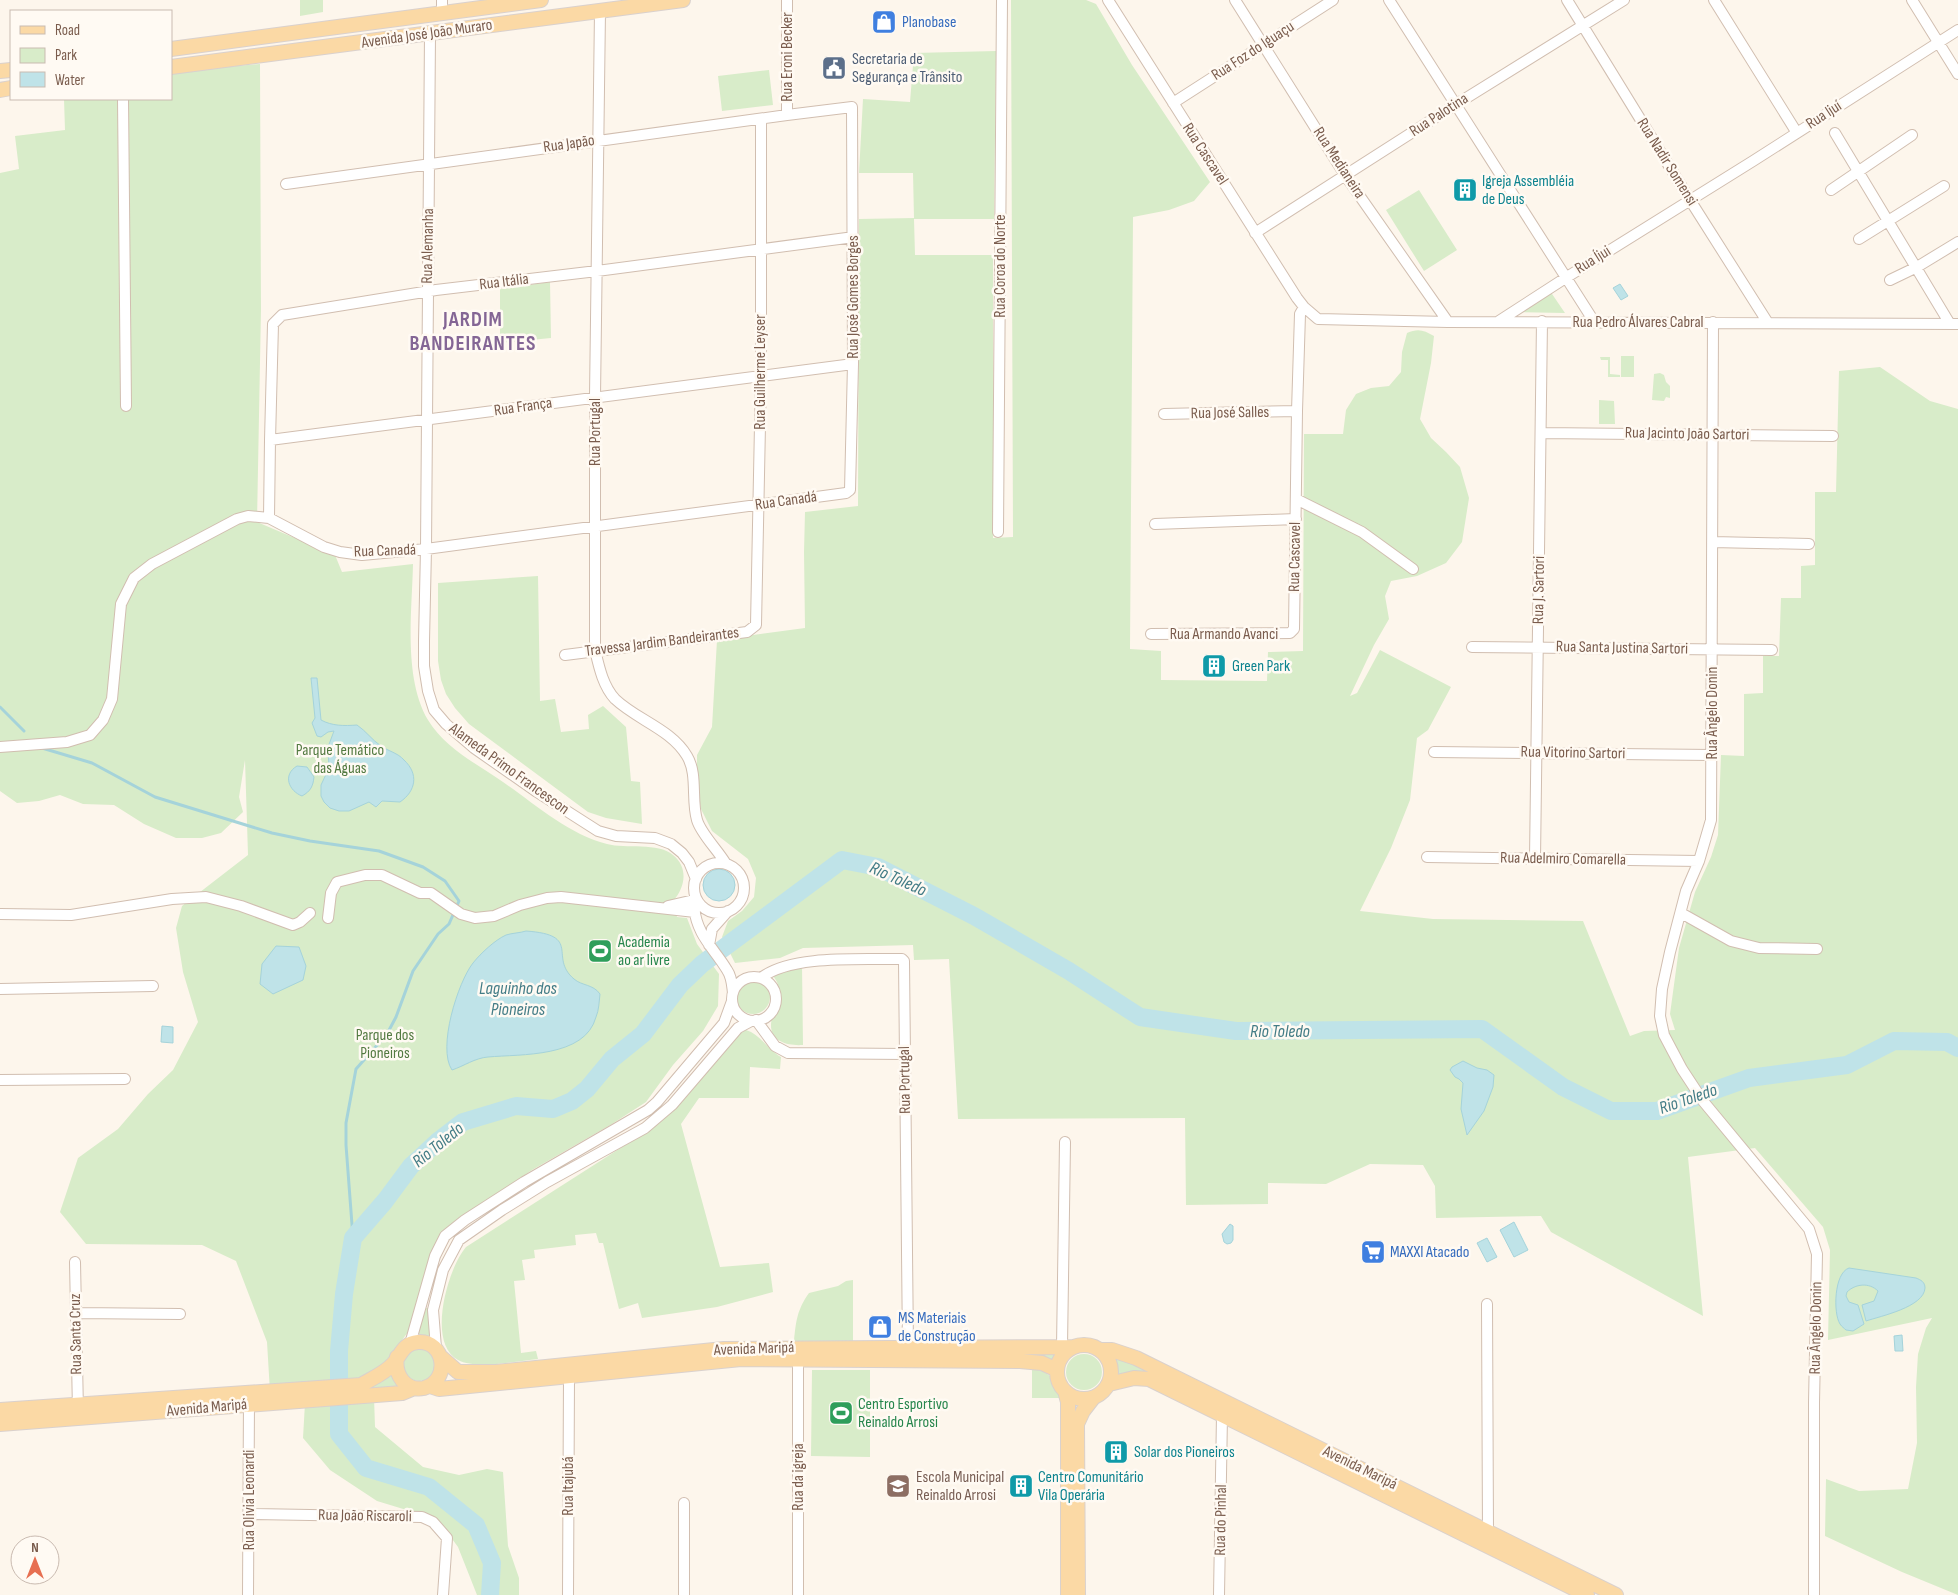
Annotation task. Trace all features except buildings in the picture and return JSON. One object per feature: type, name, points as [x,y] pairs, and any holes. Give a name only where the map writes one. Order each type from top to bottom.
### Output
[{"type":"main road","name":"Avenida José João Muraro","points":[[172,49],[344,25],[396,20],[442,7],[541,0]]},
{"type":"main road","points":[[618,9],[659,0]]},
{"type":"main road","name":"Avenida José João Muraro","points":[[172,67],[366,43],[683,0]]},
{"type":"main road","points":[[366,43],[361,33],[362,27],[396,20]]},
{"type":"main road","points":[[301,50],[346,41],[350,33],[348,27],[344,25]]},
{"type":"main road","points":[[426,1343],[439,1353],[443,1365],[441,1373],[430,1386],[414,1388],[401,1380],[396,1365],[397,1357],[401,1350],[410,1344],[426,1343]]},
{"type":"main road","points":[[1068,1595],[1068,1402],[1060,1385],[1057,1370],[1059,1361],[1068,1347],[1082,1345],[1092,1346],[1100,1350],[1107,1357],[1111,1375],[1105,1390],[1093,1398],[1082,1411],[1077,1424],[1078,1595]]},
{"type":"main road","name":"Avenida Maripá","points":[[439,1353],[458,1372],[496,1372],[724,1349],[1068,1347]]},
{"type":"main road","name":"Avenida Maripá","points":[[1100,1350],[1112,1350],[1136,1358],[1226,1409],[1583,1588],[1611,1594]]},
{"type":"main road","name":"Avenida Maripá","points":[[360,1390],[393,1364],[397,1357]]},
{"type":"main road","name":"Avenida Maripá","points":[[430,1386],[439,1389],[733,1360],[1020,1361],[1042,1363],[1057,1370]]},
{"type":"main road","name":"Avenida Maripá","points":[[1109,1384],[1134,1378],[1150,1379],[1226,1409],[1488,1531],[1583,1588]]},
{"type":"main road","name":"Avenida Maripá","points":[[0,1424],[78,1412],[360,1390],[402,1393],[414,1388]]},
{"type":"main road","points":[[1064,1391],[1081,1399],[1093,1398]]},
{"type":"main road","name":"Avenida Maripá","points":[[0,1410],[78,1412]]},
{"type":"street","name":"Rua Eroni Becker","points":[[787,0],[787,115]]},
{"type":"street","name":"Rua Coroa do Norte","points":[[998,532],[1002,0]]},
{"type":"street","name":"Rua Cascavel","points":[[1108,0],[1304,307],[1318,319]]},
{"type":"street","name":"Rua Medianeira","points":[[1235,0],[1345,175],[1448,322]]},
{"type":"street","name":"Rua Foz do Iguaçu","points":[[1173,104],[1263,44],[1334,0]]},
{"type":"street","points":[[1389,0],[1595,323]]},
{"type":"street","name":"Rua Nadir Somensi","points":[[1567,0],[1768,323]]},
{"type":"street","name":"Rua Palotina","points":[[1256,233],[1455,105],[1624,0]]},
{"type":"street","points":[[1714,0],[1797,133]]},
{"type":"street","points":[[1912,0],[1958,74]]},
{"type":"street","name":"Rua Portugal","points":[[600,11],[597,141],[595,650],[600,671],[616,699],[667,735],[688,756],[694,785],[694,812],[700,828],[726,864]]},
{"type":"street","name":"Rua Ijuí","points":[[1690,200],[1958,30]]},
{"type":"street","name":"Rua Alemanha","points":[[426,549],[430,34]]},
{"type":"street","points":[[123,100],[126,406]]},
{"type":"street","name":"Rua Japão","points":[[286,184],[429,163],[852,107]]},
{"type":"street","name":"Rua José Gomes Borges","points":[[851,486],[854,237],[852,107]]},
{"type":"street","name":"Rua Guilherme Leyser","points":[[756,626],[761,375],[761,119]]},
{"type":"street","points":[[1836,132],[1887,221],[1954,324]]},
{"type":"street","points":[[1831,190],[1912,135]]},
{"type":"street","points":[[1859,239],[1944,186]]},
{"type":"street","name":"Rua Íjui","points":[[1498,322],[1690,200]]},
{"type":"street","name":"Rua Itália","points":[[270,440],[273,324],[282,315],[427,292],[854,237]]},
{"type":"street","points":[[1890,280],[1918,267],[1958,242]]},
{"type":"street","name":"Rua Cascavel","points":[[1294,629],[1300,314],[1304,307]]},
{"type":"street","name":"Rua Pedro Álvares Cabral","points":[[1318,319],[1448,322],[1954,324]]},
{"type":"street","name":"Rua J. Sartori","points":[[1535,859],[1542,321]]},
{"type":"street","name":"Rua Ângelo Donin","points":[[1714,322],[1711,820],[1699,861],[1686,891],[1680,914],[1662,989],[1660,1016],[1664,1035],[1702,1101],[1809,1228],[1818,1254],[1814,1403],[1814,1595]]},
{"type":"street","name":"Rua França","points":[[270,440],[853,364]]},
{"type":"street","name":"Rua José Salles","points":[[1164,414],[1297,411]]},
{"type":"street","name":"Rua Jacinto João Sartori","points":[[1541,433],[1833,436]]},
{"type":"street","points":[[269,518],[270,440]]},
{"type":"street","name":"Rua Canadá","points":[[0,746],[67,742],[90,735],[103,720],[112,699],[121,604],[134,578],[152,564],[237,519],[248,516],[269,518],[324,546],[340,552],[362,555],[426,549],[759,506],[846,492],[851,486]]},
{"type":"street","points":[[1296,500],[1362,532],[1413,569]]},
{"type":"street","points":[[1155,524],[1296,519]]},
{"type":"street","points":[[1712,542],[1809,544]]},
{"type":"street","name":"Alameda Primo Francescon","points":[[426,549],[424,666],[428,691],[434,710],[446,724],[474,748],[537,792],[598,831],[616,836],[655,838],[671,844],[685,858],[696,879]]},
{"type":"street","name":"Travessa Jardim Bandeirantes","points":[[565,654],[747,632],[756,626]]},
{"type":"street","name":"Rua Armando Avanci","points":[[1151,634],[1290,633],[1294,629]]},
{"type":"street","name":"Rua Santa Justina Sartori","points":[[1472,647],[1772,650]]},
{"type":"street","name":"Rua Vitorino Sartori","points":[[1434,752],[1712,755]]},
{"type":"street","name":"Rua Adelmiro Comarella","points":[[1427,857],[1699,861]]},
{"type":"street","points":[[709,946],[712,929],[718,920],[740,902],[744,887],[739,872],[726,864],[718,863],[705,868],[696,879],[694,895],[695,912],[697,921],[709,946],[728,971],[738,1014],[754,1021],[775,1046],[788,1053],[905,1054]]},
{"type":"street","points":[[328,918],[331,894],[337,882],[366,875],[382,875],[420,893],[430,893],[468,917],[485,918],[520,905],[547,898],[561,897],[695,912]]},
{"type":"street","points":[[694,895],[706,909],[713,912],[728,911]]},
{"type":"street","points":[[663,907],[694,895]]},
{"type":"street","points":[[0,914],[71,915],[172,899],[206,897],[241,906],[293,925],[310,914]]},
{"type":"street","points":[[1680,914],[1732,941],[1759,948],[1818,949]]},
{"type":"street","name":"Rua Portugal","points":[[761,978],[795,963],[902,959],[904,961],[908,1348]]},
{"type":"street","points":[[439,1353],[433,1310],[443,1270],[459,1240],[547,1182],[645,1128],[672,1105],[738,1028],[765,1018],[771,1013],[776,1000],[772,987],[761,978],[747,978],[728,971]]},
{"type":"street","points":[[410,1344],[435,1256],[445,1236],[465,1220],[524,1182],[648,1110],[657,1102],[724,1023],[733,997],[741,982],[747,978]]},
{"type":"street","points":[[0,989],[152,986]]},
{"type":"street","points":[[0,1080],[125,1079]]},
{"type":"street","points":[[1065,1142],[1068,1347]]},
{"type":"street","name":"Rua Santa Cruz","points":[[75,1262],[78,1412]]},
{"type":"street","points":[[1488,1304],[1488,1531]]},
{"type":"street","points":[[76,1313],[180,1314]]},
{"type":"street","name":"Rua da igreja","points":[[798,1359],[798,1595]]},
{"type":"street","name":"Rua Itajubá","points":[[568,1595],[569,1376]]},
{"type":"street","name":"Rua Olivia Leonardi","points":[[248,1595],[249,1399]]},
{"type":"street","name":"Rua do Pinhal","points":[[1220,1595],[1226,1409]]},
{"type":"street","points":[[684,1503],[684,1595]]},
{"type":"street","name":"Rua João Riscaroli","points":[[249,1514],[422,1517],[433,1522],[447,1538],[443,1595]]},
{"type":"green space","points":[[300,0],[323,0],[323,12],[300,16]]},
{"type":"green space","points":[[1011,0],[1086,0],[1096,4],[1132,65],[1210,182],[1194,201],[1169,210],[1133,217],[1130,649],[1161,651],[1161,680],[1267,681],[1268,652],[1303,651],[1304,434],[1343,434],[1346,410],[1356,394],[1371,388],[1389,386],[1401,372],[1402,352],[1407,333],[1421,330],[1434,336],[1431,363],[1420,419],[1431,438],[1460,467],[1469,498],[1462,542],[1446,563],[1417,576],[1391,581],[1385,596],[1389,619],[1374,645],[1350,696],[1357,693],[1380,650],[1451,687],[1428,730],[1417,738],[1410,800],[1391,848],[1360,911],[1433,919],[1583,921],[1630,1036],[1644,1031],[1675,1030],[1670,1014],[1679,948],[1695,892],[1711,857],[1718,835],[1721,755],[1744,756],[1744,694],[1763,693],[1763,656],[1779,656],[1781,598],[1801,598],[1801,566],[1815,565],[1815,492],[1836,492],[1839,371],[1880,367],[1930,401],[1958,409],[1958,1595],[1902,1572],[1825,1536],[1826,1479],[1859,1491],[1908,1489],[1917,1443],[1916,1387],[1918,1354],[1926,1328],[1932,1318],[1828,1340],[1830,1250],[1823,1227],[1755,1148],[1688,1157],[1703,1316],[1551,1232],[1541,1216],[1436,1218],[1435,1186],[1423,1165],[1370,1164],[1326,1184],[1268,1183],[1268,1204],[1186,1205],[1185,1118],[958,1119],[949,959],[914,960],[913,945],[803,948],[780,958],[735,963],[722,937],[728,921],[742,911],[754,897],[756,878],[748,859],[712,831],[701,809],[697,787],[697,755],[712,727],[717,640],[805,628],[805,512],[858,506],[859,219],[914,218],[913,173],[859,173],[863,99],[910,102],[914,53],[996,51],[994,219],[914,219],[915,255],[993,255],[993,538],[1013,537]]},
{"type":"green space","points":[[260,64],[261,309],[257,522],[335,555],[342,572],[413,564],[412,664],[420,703],[435,730],[462,755],[565,826],[607,844],[659,848],[673,855],[681,866],[684,878],[680,890],[673,901],[677,917],[687,918],[697,944],[719,974],[718,1006],[703,1031],[673,1065],[646,1102],[532,1170],[445,1229],[439,1236],[408,1332],[391,1355],[382,1365],[368,1374],[361,1385],[270,1392],[267,1342],[236,1261],[202,1245],[86,1244],[60,1212],[78,1158],[118,1129],[148,1094],[173,1070],[198,1022],[183,972],[176,928],[182,906],[248,855],[245,760],[239,797],[243,812],[221,833],[202,838],[176,838],[144,824],[114,805],[83,804],[60,795],[39,801],[17,803],[0,791],[0,173],[19,169],[15,136],[65,130],[64,100],[172,100],[172,72]]},
{"type":"green space","points":[[769,70],[773,105],[722,111],[718,76]]},
{"type":"green space","points":[[1419,190],[1457,250],[1424,271],[1386,210]]},
{"type":"green space","points":[[550,282],[551,338],[500,343],[500,289]]},
{"type":"green space","points":[[1550,291],[1565,313],[1518,312]]},
{"type":"green space","points":[[1621,356],[1634,356],[1634,377],[1621,377]]},
{"type":"green space","points":[[1600,357],[1610,357],[1610,374],[1620,375],[1620,377],[1608,377],[1608,360],[1601,360]]},
{"type":"green space","points":[[1660,373],[1664,375],[1666,382],[1670,386],[1670,398],[1666,397],[1664,401],[1652,400],[1654,374]]},
{"type":"green space","points":[[1599,400],[1614,401],[1615,424],[1599,424]]},
{"type":"green space","points":[[538,576],[540,701],[555,699],[561,732],[589,729],[588,715],[603,706],[626,727],[631,781],[640,782],[642,824],[606,818],[588,812],[469,724],[446,694],[441,680],[438,661],[438,583]]},
{"type":"green space","points":[[802,965],[803,1045],[792,1045],[777,1039],[772,1030],[772,1017],[778,999],[779,987],[772,975]]},
{"type":"green space","points":[[753,980],[760,981],[765,985],[769,990],[769,1004],[765,1009],[760,1013],[753,1014],[746,1013],[741,1009],[737,1004],[736,997],[737,990],[741,985],[746,981]]},
{"type":"green space","points":[[746,1030],[756,1035],[781,1057],[780,1069],[750,1067],[749,1098],[699,1098],[681,1124],[720,1267],[769,1263],[773,1292],[717,1307],[642,1318],[638,1303],[619,1309],[603,1243],[599,1243],[596,1233],[575,1235],[576,1245],[534,1250],[535,1258],[522,1260],[525,1280],[514,1281],[521,1353],[536,1351],[538,1359],[486,1365],[466,1363],[458,1360],[448,1351],[443,1338],[443,1305],[453,1271],[466,1247],[658,1124],[671,1113],[737,1035]]},
{"type":"green space","points":[[853,1280],[853,1341],[794,1341],[798,1316],[809,1293],[838,1286],[846,1281]]},
{"type":"green space","points":[[426,1308],[429,1308],[431,1339],[417,1336]]},
{"type":"green space","points":[[425,1347],[436,1359],[434,1372],[429,1378],[423,1380],[410,1379],[405,1374],[403,1368],[404,1359],[409,1349]]},
{"type":"green space","points":[[1037,1353],[1062,1353],[1056,1363],[1037,1355]]},
{"type":"green space","points":[[1084,1354],[1091,1355],[1097,1359],[1101,1365],[1101,1379],[1097,1385],[1091,1389],[1084,1390],[1077,1389],[1071,1385],[1067,1379],[1066,1372],[1067,1365],[1071,1359],[1077,1355]]},
{"type":"green space","points":[[1110,1355],[1160,1375],[1115,1378],[1114,1363]]},
{"type":"green space","points":[[394,1369],[404,1386],[362,1392]]},
{"type":"green space","points":[[1032,1369],[1048,1374],[1052,1378],[1058,1387],[1060,1398],[1032,1398]]},
{"type":"green space","name":"Centro Esportivo Reinaldo Arrosi","points":[[812,1370],[870,1370],[870,1457],[811,1456]]},
{"type":"green space","points":[[374,1397],[375,1427],[423,1467],[459,1475],[487,1469],[503,1472],[508,1546],[519,1578],[519,1595],[477,1595],[458,1547],[444,1528],[423,1515],[377,1501],[330,1470],[303,1438],[305,1403]]},
{"type":"water","points":[[1620,284],[1628,296],[1621,300],[1613,288]]},
{"type":"water","points":[[311,678],[317,678],[321,720],[338,725],[357,725],[378,744],[402,758],[409,765],[414,782],[409,793],[400,802],[382,801],[376,807],[369,802],[349,811],[339,811],[330,808],[324,802],[321,796],[321,785],[329,768],[328,747],[334,731],[328,732],[321,737],[317,736],[312,723],[315,718]]},
{"type":"water","points":[[297,766],[307,767],[314,777],[311,788],[302,796],[297,794],[289,782],[292,770]]},
{"type":"water","points":[[719,869],[725,870],[730,874],[734,879],[734,891],[730,896],[725,900],[719,901],[713,900],[708,896],[704,891],[703,885],[704,879],[708,874],[713,870]]},
{"type":"water","name":"Laguinho dos Pioneiros","points":[[526,931],[543,933],[554,937],[562,948],[567,971],[574,979],[594,988],[600,994],[597,1014],[590,1030],[579,1040],[566,1047],[534,1054],[483,1058],[452,1070],[448,1060],[448,1031],[456,999],[467,972],[480,955],[497,940],[506,935]]},
{"type":"water","points":[[276,946],[299,947],[306,966],[303,980],[273,994],[260,984],[262,964]]},
{"type":"water","points":[[162,1026],[173,1027],[173,1043],[161,1042]]},
{"type":"water","points":[[1463,1061],[1477,1068],[1487,1070],[1494,1075],[1493,1087],[1484,1111],[1467,1135],[1461,1109],[1463,1083],[1450,1070]]},
{"type":"water","points":[[1514,1222],[1528,1250],[1514,1257],[1500,1230]]},
{"type":"water","points":[[1230,1224],[1233,1226],[1233,1240],[1227,1244],[1224,1242],[1222,1234]]},
{"type":"water","points":[[1487,1238],[1497,1257],[1487,1262],[1477,1243]]},
{"type":"water","points":[[1849,1268],[1916,1278],[1924,1284],[1923,1295],[1901,1310],[1866,1321],[1862,1305],[1874,1301],[1878,1291],[1866,1285],[1854,1287],[1847,1292],[1846,1296],[1849,1302],[1858,1305],[1864,1324],[1853,1331],[1846,1330],[1838,1319],[1836,1294],[1840,1277]]},
{"type":"water","points":[[1902,1335],[1903,1351],[1895,1351],[1894,1336]]},
{"type":"waterway","points":[[0,707],[24,731]]},
{"type":"waterway","points":[[42,748],[92,763],[155,797],[272,833],[310,841],[379,851],[423,867],[445,881],[459,901],[449,924],[438,934],[413,971],[396,1017],[387,1034],[356,1069],[346,1123],[353,1238]]},
{"type":"waterway","name":"Rio Toledo","points":[[490,1595],[492,1563],[476,1525],[429,1487],[366,1468],[339,1434],[339,1351],[344,1294],[353,1238],[385,1201],[411,1166],[437,1142],[463,1122],[516,1106],[553,1109],[572,1101],[587,1089],[612,1059],[643,1034],[680,985],[702,964],[842,860],[878,867],[974,916],[1069,971],[1140,1017],[1236,1031],[1482,1029],[1563,1087],[1611,1111],[1657,1111],[1749,1078],[1847,1065],[1894,1041],[1947,1042],[1958,1048]]},
{"type":"place","name":"Planobase","points":[[884,22]]},
{"type":"place","name":"Secretaria de Segurança e Trânsito","points":[[834,68]]},
{"type":"place","name":"Igreja Assembléia de Deus","points":[[1465,190]]},
{"type":"place","name":"Green Park","points":[[1214,666]]},
{"type":"place","name":"Academia ao ar livre","points":[[600,951]]},
{"type":"place","name":"MAXXI Atacado","points":[[1373,1252]]},
{"type":"place","name":"MS Materiais de Construção","points":[[880,1327]]},
{"type":"place","name":"Centro Esportivo Reinaldo Arrosi","points":[[841,1413]]},
{"type":"place","name":"Solar dos Pioneiros","points":[[1116,1452]]},
{"type":"place","name":"Escola Municipal Reinaldo Arrosi","points":[[898,1486]]},
{"type":"place","name":"Centro Comunitário Vila Operária","points":[[1021,1486]]},
{"type":"district","name":"JARDIM BANDEIRANTES","points":[[473,331]]},
{"type":"park label","name":"Parque Temático das Águas","points":[[340,759]]},
{"type":"park label","name":"Parque dos Pioneiros","points":[[385,1044]]}]
